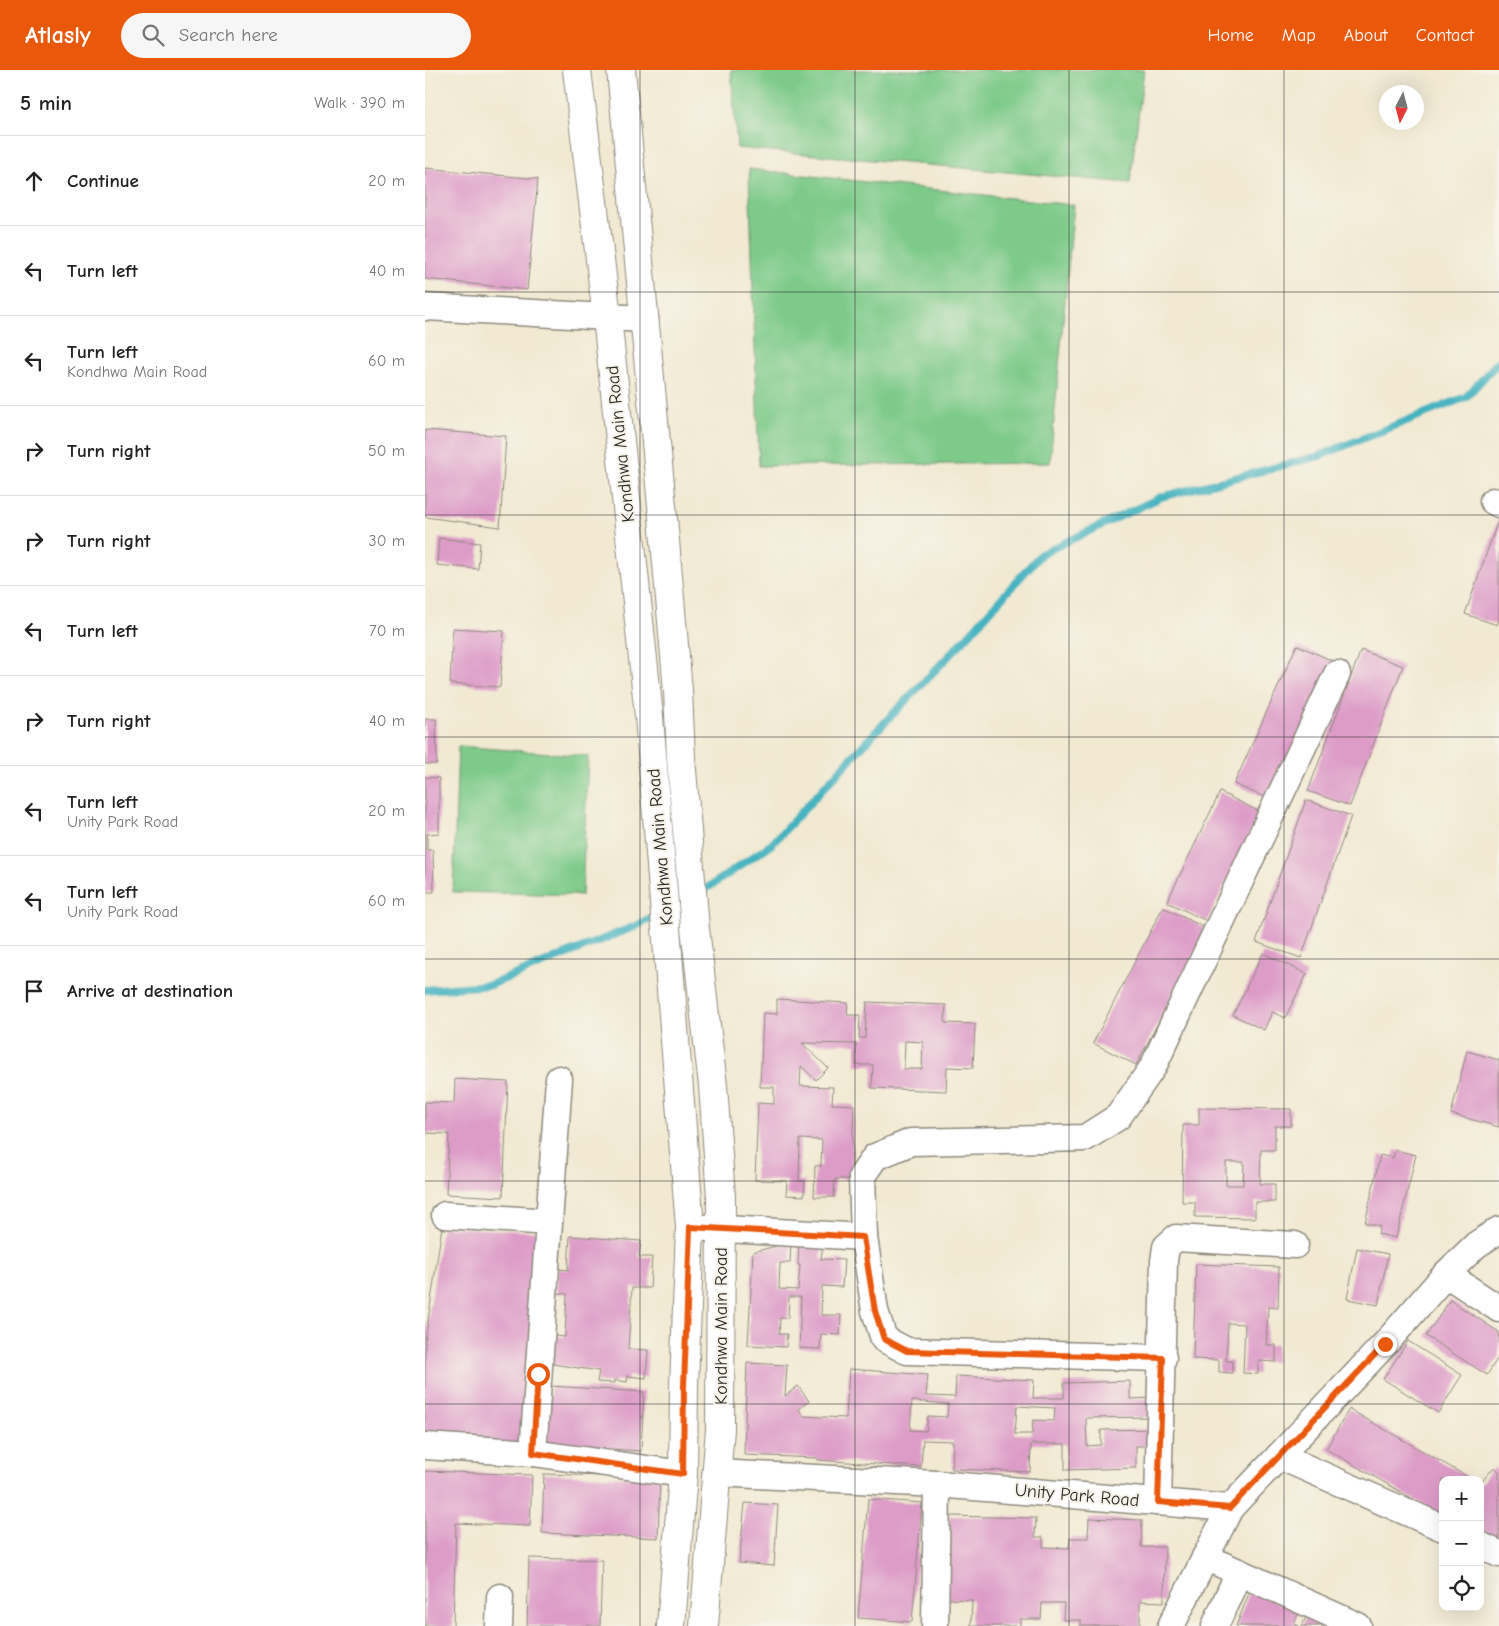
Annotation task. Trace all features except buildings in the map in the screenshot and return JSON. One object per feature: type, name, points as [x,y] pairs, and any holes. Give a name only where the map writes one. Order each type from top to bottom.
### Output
[{"type":"main road","name":"Kondhwa Main Road","points":[[577,70],[607,317],[649,716],[690,1227],[683,1474],[671,1626]]},
{"type":"main road","name":"Kondhwa Main Road","points":[[621,70],[678,691],[681,758],[694,918],[713,1086],[721,1197],[720,1429],[703,1626]]},
{"type":"street","points":[[425,306],[645,319]]},
{"type":"street","points":[[1163,1358],[907,1351],[884,1339],[875,1311],[863,1237],[862,1176],[875,1157],[911,1142],[1085,1138],[1118,1117],[1153,1067],[1337,674]]},
{"type":"street","points":[[533,1453],[559,1079]]},
{"type":"street","points":[[445,1215],[549,1222]]},
{"type":"street","points":[[690,1227],[863,1237]]},
{"type":"street","points":[[1171,1626],[1230,1508],[1385,1344],[1446,1274],[1476,1245],[1499,1230]]},
{"type":"street","points":[[1158,1502],[1164,1261],[1166,1247],[1176,1238],[1295,1244]]},
{"type":"street","points":[[1446,1274],[1499,1309]]},
{"type":"street","points":[[425,1446],[533,1453],[683,1474]]},
{"type":"street","points":[[1279,1456],[1439,1526]]},
{"type":"street","name":"Unity Park Road","points":[[716,1473],[937,1484],[1230,1508]]},
{"type":"street","points":[[935,1626],[937,1484]]},
{"type":"street","points":[[1484,1547],[1499,1554]]},
{"type":"street","points":[[1205,1557],[1358,1626]]},
{"type":"street","points":[[1215,1626],[1239,1572]]},
{"type":"street","points":[[499,1626],[500,1596]]},
{"type":"green space","points":[[731,70],[1144,70],[1130,183],[737,148]]},
{"type":"green space","points":[[749,169],[1074,205],[1050,463],[759,466]]},
{"type":"green space","points":[[458,746],[588,756],[582,895],[453,892]]},
{"type":"waterway","points":[[703,891],[772,844],[966,638],[1041,554],[1161,497],[1319,456],[1466,397],[1499,361]]},
{"type":"waterway","points":[[425,990],[490,985],[636,926],[651,918]]},
{"type":"route","points":[[538,1374],[533,1453],[683,1474],[690,1227],[863,1237],[875,1311],[884,1339],[907,1351],[1163,1358],[1158,1502],[1230,1508],[1385,1344]]}]
